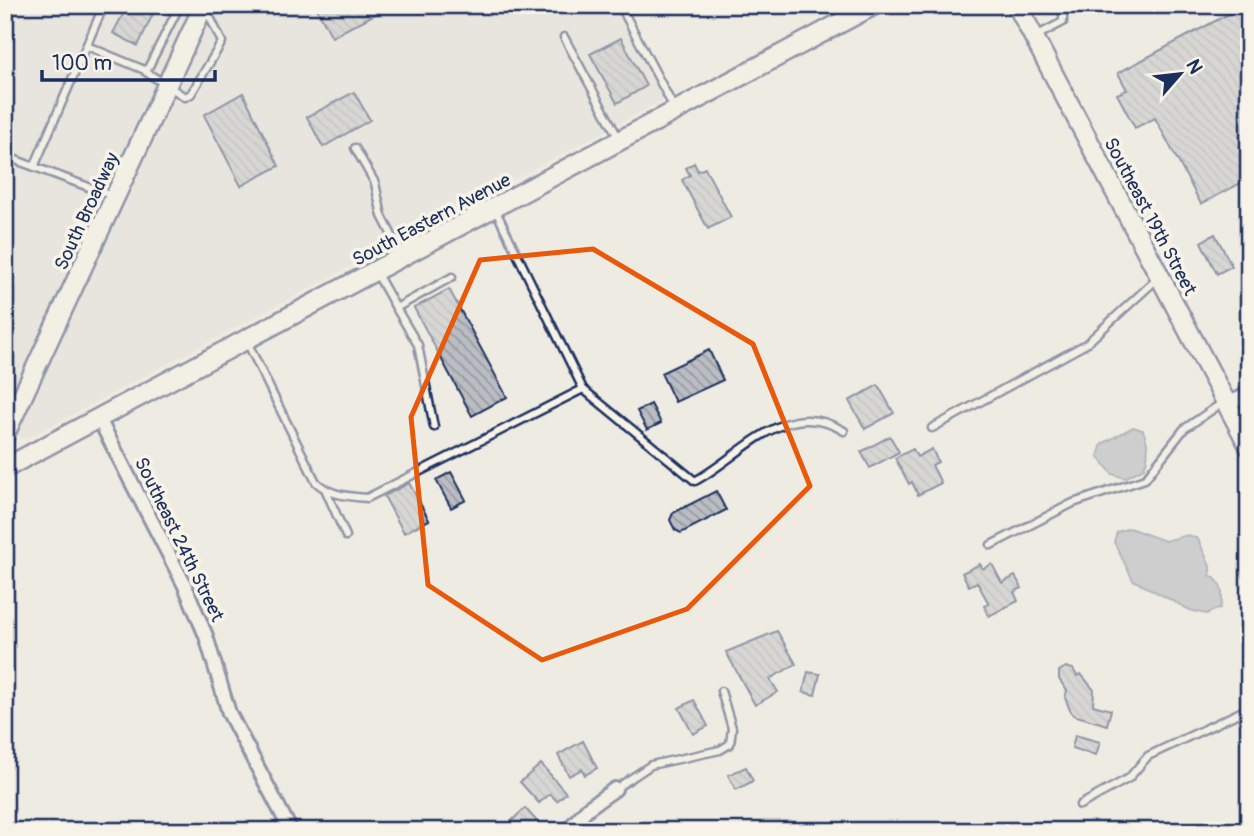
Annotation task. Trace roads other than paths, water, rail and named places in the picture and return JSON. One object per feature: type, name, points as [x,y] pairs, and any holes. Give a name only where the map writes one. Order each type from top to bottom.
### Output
[{"type":"street","name":"Southeast 19th Street","points":[[1017,5],[1249,446]]},
{"type":"street","name":"South Broadway","points":[[5,434],[204,6]]},
{"type":"street","name":"South Eastern Avenue","points":[[5,468],[404,258],[868,7]]},
{"type":"street","points":[[1226,403],[1249,394]]},
{"type":"street","name":"Southeast 24th Street","points":[[99,419],[185,586],[206,636],[229,713],[291,831]]},
{"type":"street","points":[[567,831],[588,808],[615,789]]},
{"type":"lane","points":[[34,166],[104,5]]},
{"type":"lane","points":[[147,71],[180,5]]},
{"type":"lane","points":[[620,5],[676,112]]},
{"type":"lane","points":[[1034,37],[1063,22],[1063,5]]},
{"type":"lane","points":[[87,46],[147,71],[185,97],[191,94],[222,42],[204,6]]},
{"type":"lane","points":[[172,20],[192,31]]},
{"type":"lane","points":[[564,37],[621,142]]},
{"type":"lane","points":[[355,148],[375,183],[382,216],[404,258]]},
{"type":"lane","points":[[5,156],[115,197]]},
{"type":"lane","points":[[495,209],[583,389],[695,481],[710,473],[742,446],[781,425],[802,419],[830,423],[844,431]]},
{"type":"lane","points":[[376,272],[418,345],[434,426]]},
{"type":"lane","points":[[396,308],[452,277]]},
{"type":"lane","points":[[932,428],[1086,344],[1159,277]]},
{"type":"lane","points":[[246,341],[316,482],[326,491],[346,536]]},
{"type":"lane","points":[[326,491],[367,498],[583,389]]},
{"type":"lane","points":[[991,545],[1073,503],[1144,479],[1184,429],[1226,403]]},
{"type":"lane","points":[[615,789],[651,765],[720,750],[730,744],[732,728],[721,691]]},
{"type":"lane","points":[[1080,805],[1129,778],[1148,757],[1249,708]]}]
